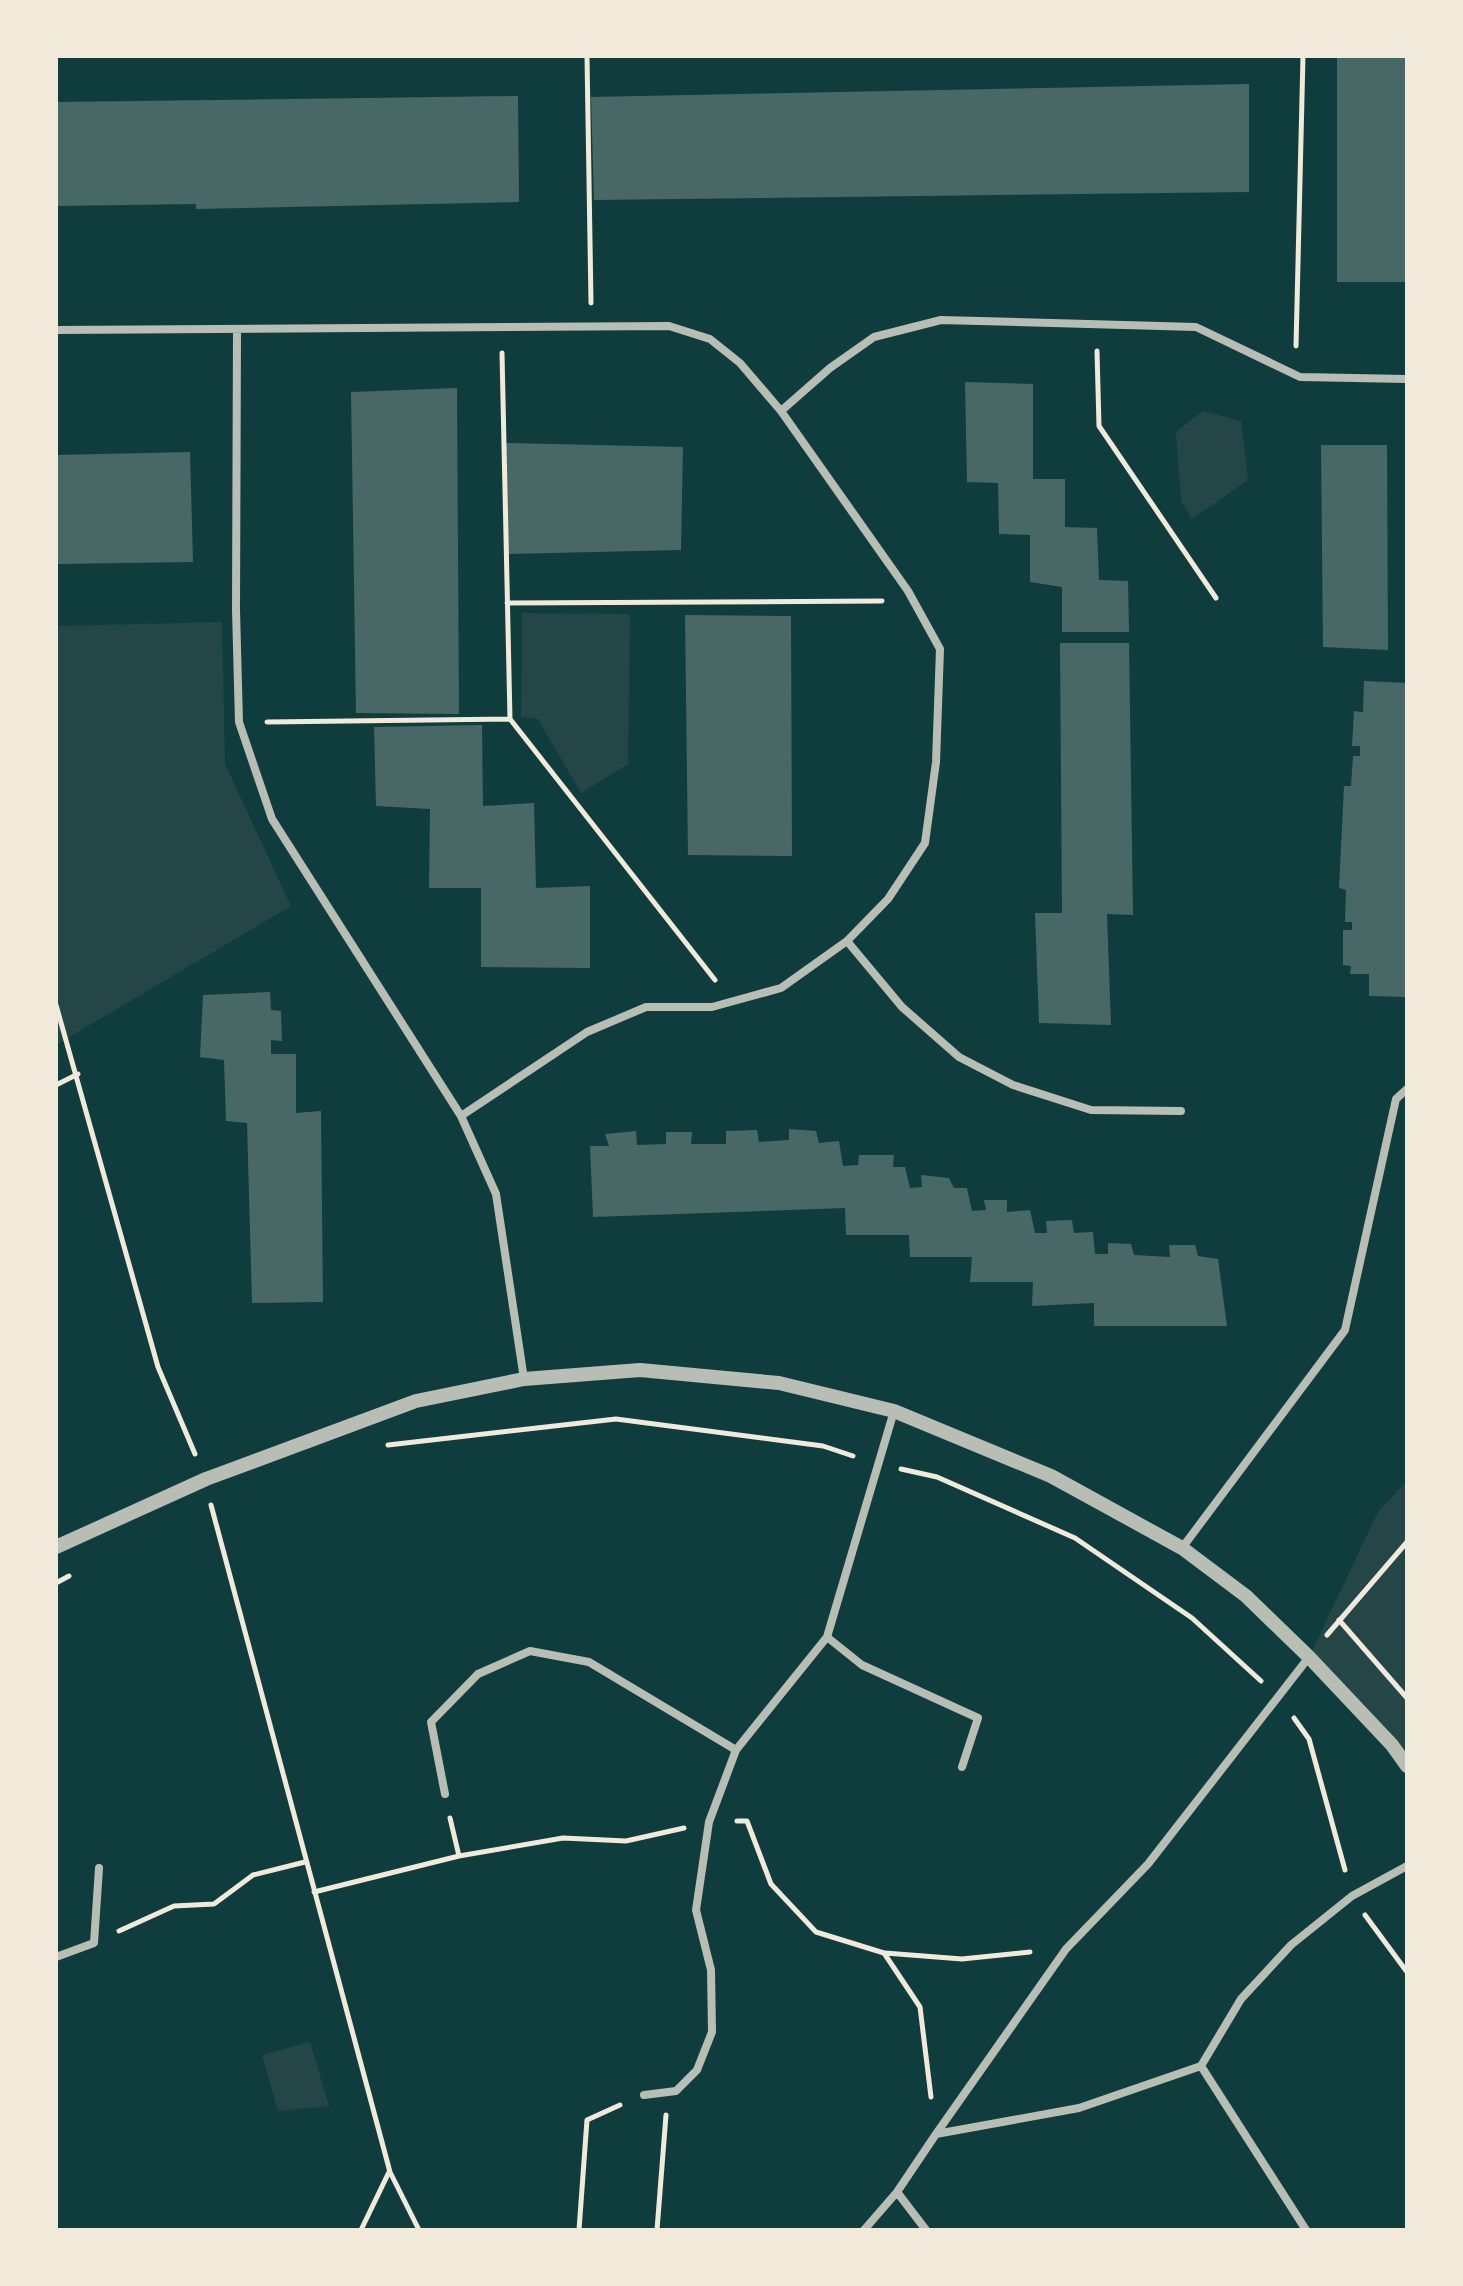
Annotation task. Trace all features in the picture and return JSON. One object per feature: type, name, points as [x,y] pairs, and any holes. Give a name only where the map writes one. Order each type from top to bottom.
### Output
[{"type":"street","points":[[781,411],[830,368],[874,337],[941,320],[1196,327],[1300,377],[1407,379]]},
{"type":"street","points":[[56,330],[669,326],[710,339],[740,363],[781,411],[914,601],[940,649],[936,762],[925,843],[888,899],[847,941],[781,988],[712,1007],[646,1007],[587,1032],[461,1116]]},
{"type":"street","points":[[237,329],[236,610],[239,722],[272,819],[461,1116],[496,1194],[524,1379]]},
{"type":"street","points":[[847,941],[902,1007],[959,1057],[1013,1085],[1091,1110],[1181,1111]]},
{"type":"street","points":[[1182,1548],[1345,1330],[1396,1099],[1407,1089]]},
{"type":"street","points":[[56,1547],[206,1479],[416,1401],[524,1379],[640,1370],[779,1383],[894,1411],[1051,1476],[1182,1548],[1246,1596],[1309,1657],[1392,1745],[1407,1766]]},
{"type":"street","points":[[644,2095],[676,2091],[697,2070],[712,2032],[711,1970],[696,1910],[709,1822],[736,1750],[790,1679],[827,1637],[894,1411]]},
{"type":"street","points":[[827,1637],[862,1665],[978,1718],[962,1767]]},
{"type":"street","points":[[445,1794],[431,1722],[478,1674],[530,1651],[589,1662],[736,1750]]},
{"type":"street","points":[[864,2230],[897,2192],[1066,1949],[1148,1864],[1309,1657]]},
{"type":"street","points":[[936,2134],[1079,2108],[1201,2066],[1241,1999],[1291,1945],[1352,1896],[1407,1866]]},
{"type":"street","points":[[56,1957],[94,1943],[99,1868]]},
{"type":"street","points":[[1201,2066],[1306,2230]]},
{"type":"street","points":[[897,2192],[926,2230]]},
{"type":"path","points":[[587,56],[591,326]]},
{"type":"path","points":[[1295,375],[1303,56]]},
{"type":"path","points":[[1096,324],[1099,426],[1216,598]]},
{"type":"path","points":[[500,326],[506,443],[510,719],[733,1003]]},
{"type":"path","points":[[507,603],[914,601]]},
{"type":"path","points":[[239,722],[510,719]]},
{"type":"path","points":[[56,1005],[78,1074],[158,1367],[206,1479],[305,1862],[390,2172],[419,2230]]},
{"type":"path","points":[[56,1085],[78,1074]]},
{"type":"path","points":[[388,1445],[616,1419],[823,1446],[877,1464],[937,1477],[1075,1538],[1192,1618],[1278,1696],[1309,1739],[1352,1896],[1407,1972]]},
{"type":"path","points":[[199,1515],[226,1504]]},
{"type":"path","points":[[1309,1657],[1407,1542]]},
{"type":"path","points":[[56,1583],[82,1569]]},
{"type":"path","points":[[1339,1620],[1407,1698]]},
{"type":"path","points":[[445,1794],[459,1856]]},
{"type":"path","points":[[94,1943],[174,1906],[214,1904],[253,1875],[305,1862]]},
{"type":"path","points":[[884,1953],[962,1959],[1066,1949]]},
{"type":"path","points":[[657,2230],[668,2091]]},
{"type":"path","points":[[579,2230],[587,2120],[644,2095]]},
{"type":"path","points":[[361,2230],[390,2172]]},
{"type":"shaded area","points":[[1203,411],[1241,421],[1248,480],[1192,519],[1181,501],[1176,432]]},
{"type":"shaded area","points":[[522,613],[630,614],[628,764],[581,793],[538,719],[521,717]]},
{"type":"shaded area","points":[[222,622],[225,764],[291,906],[56,1045],[56,626]]},
{"type":"shaded area","points":[[1407,1481],[1407,1766],[1309,1657],[1378,1512]]},
{"type":"shaded area","points":[[310,2042],[329,2106],[278,2111],[262,2055]]},
{"type":"building","points":[[1337,56],[1407,56],[1407,282],[1337,282]]},
{"type":"building","points":[[1249,84],[1249,192],[594,200],[591,97]]},
{"type":"building","points":[[518,96],[519,202],[196,209],[196,204],[56,206],[56,102]]},
{"type":"building","points":[[965,382],[1033,384],[1033,479],[1065,479],[1065,527],[1097,528],[1099,580],[1128,581],[1129,632],[1062,632],[1062,587],[1030,582],[1030,535],[999,534],[998,483],[967,482]]},
{"type":"building","points":[[457,388],[459,714],[356,713],[351,392]]},
{"type":"building","points":[[506,443],[683,447],[681,550],[506,554]]},
{"type":"building","points":[[1321,445],[1387,445],[1388,650],[1323,647]]},
{"type":"building","points":[[190,452],[193,562],[56,564],[56,455]]},
{"type":"building","points":[[685,615],[791,616],[792,856],[688,855]]},
{"type":"building","points":[[1060,643],[1129,643],[1133,915],[1107,914],[1111,1025],[1039,1023],[1035,913],[1062,913]]},
{"type":"building","points":[[1364,681],[1407,683],[1407,997],[1369,996],[1369,974],[1350,974],[1351,966],[1343,965],[1343,930],[1352,930],[1352,922],[1345,922],[1346,890],[1339,888],[1344,786],[1351,786],[1353,756],[1360,756],[1360,746],[1352,746],[1354,711],[1363,712]]},
{"type":"building","points":[[482,725],[483,806],[534,803],[536,888],[590,886],[590,968],[481,967],[481,888],[429,888],[430,809],[376,806],[374,727]]},
{"type":"building","points":[[270,992],[271,1010],[281,1011],[282,1041],[271,1040],[271,1054],[296,1054],[296,1113],[321,1111],[323,1302],[252,1303],[247,1123],[226,1121],[224,1060],[200,1057],[203,995]]},
{"type":"building","points":[[789,1129],[816,1131],[819,1143],[839,1141],[843,1166],[858,1165],[859,1155],[894,1155],[893,1167],[905,1167],[910,1188],[922,1187],[921,1175],[949,1178],[954,1188],[967,1188],[972,1211],[986,1210],[984,1200],[1007,1200],[1007,1212],[1030,1210],[1035,1233],[1047,1233],[1046,1221],[1072,1220],[1074,1233],[1093,1232],[1095,1254],[1108,1254],[1108,1243],[1131,1244],[1134,1255],[1170,1257],[1169,1245],[1195,1245],[1198,1256],[1218,1259],[1227,1326],[1094,1326],[1094,1303],[1032,1306],[1033,1282],[970,1282],[972,1257],[910,1257],[909,1235],[846,1235],[845,1208],[593,1217],[590,1146],[609,1146],[605,1134],[636,1131],[637,1145],[666,1144],[666,1132],[692,1132],[691,1144],[726,1144],[726,1131],[757,1130],[759,1142],[789,1140]]}]
